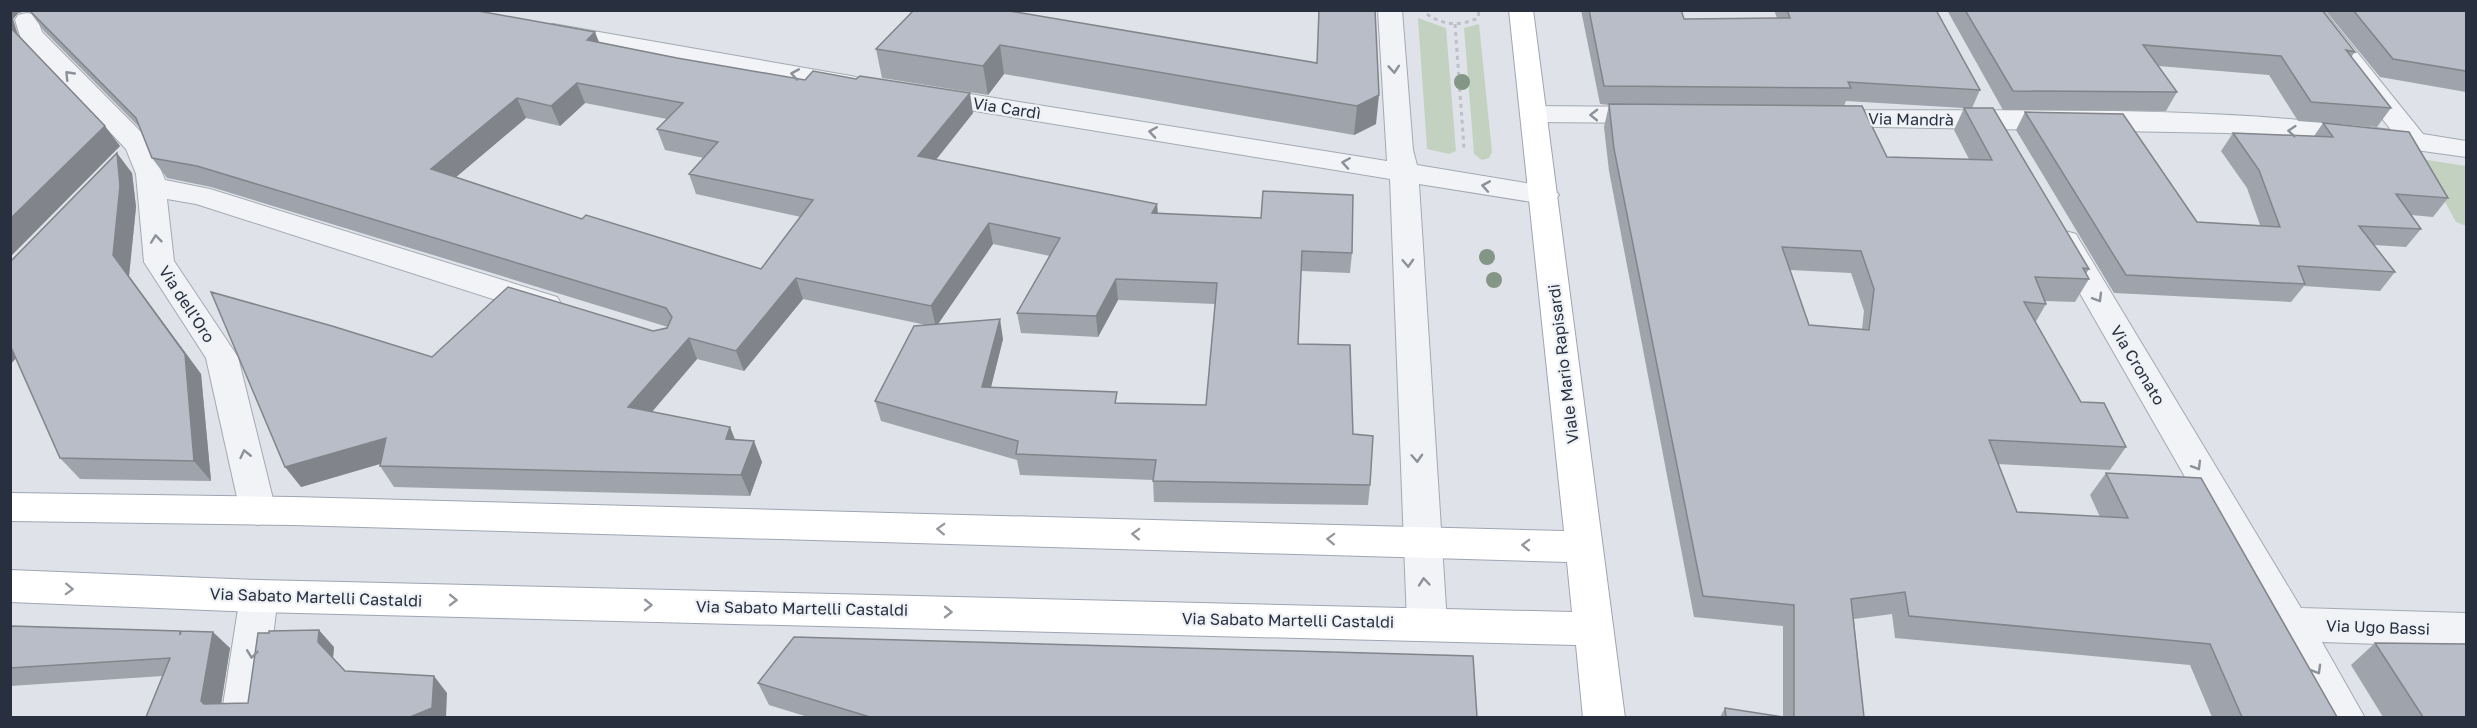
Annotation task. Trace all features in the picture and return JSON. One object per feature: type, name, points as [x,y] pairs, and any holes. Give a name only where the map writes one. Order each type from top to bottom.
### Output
[{"type":"main road","name":"Viale Mario Rapisardi","points":[[1521,10],[1604,717]]},
{"type":"main road","points":[[10,507],[258,511],[1584,547]]},
{"type":"main road","name":"Via Sabato Martelli Castaldi","points":[[10,586],[260,596],[1427,623],[1593,629]]},
{"type":"street","points":[[1390,10],[1399,150],[1404,172],[1421,541],[1427,623]]},
{"type":"street","points":[[2310,10],[2413,140]]},
{"type":"street","name":"Via dell'Oro","points":[[25,19],[30,34],[139,146],[150,174],[159,262],[222,357],[258,511]]},
{"type":"street","name":"Via Cardì","points":[[527,27],[891,90],[1544,195]]},
{"type":"street","points":[[1977,90],[2012,151]]},
{"type":"street","points":[[1534,114],[1683,116]]},
{"type":"street","name":"Via Mandrà","points":[[1803,117],[2183,122],[2413,140],[2466,149]]},
{"type":"street","points":[[115,171],[139,146]]},
{"type":"street","points":[[151,187],[200,195],[572,312]]},
{"type":"street","name":"Via Cronato","points":[[2048,213],[2345,717]]},
{"type":"street","points":[[242,717],[260,596]]},
{"type":"street","name":"Via Ugo Bassi","points":[[2290,624],[2466,630]]},
{"type":"path","points":[[1426,10],[1435,20],[1455,24],[1466,23],[1478,18],[1479,10]]},
{"type":"path","points":[[1455,24],[1464,149]]},
{"type":"green space","points":[[1418,18],[1446,28],[1456,151],[1449,154],[1427,149]]},
{"type":"green space","points":[[1479,24],[1492,152],[1489,158],[1482,160],[1474,154],[1464,28]]},
{"type":"green space","points":[[2401,156],[2466,166],[2466,226],[2456,222],[2439,191]]},
{"type":"building","points":[[29,10],[473,10],[595,32],[587,40],[805,80],[813,71],[856,79],[860,76],[970,93],[918,156],[1157,204],[1152,213],[1261,218],[1263,191],[1353,195],[1352,253],[1302,251],[1298,344],[1350,345],[1353,434],[1373,436],[1370,485],[1153,481],[1156,460],[1016,454],[1018,441],[875,401],[914,326],[1000,319],[982,387],[1117,392],[1115,403],[1206,405],[1217,283],[1116,279],[1096,316],[1017,313],[1060,238],[989,223],[931,306],[796,278],[736,351],[689,338],[628,407],[730,427],[726,439],[754,441],[741,475],[380,466],[386,438],[285,467],[211,292],[432,357],[508,287],[653,331],[667,328],[672,317],[666,308],[197,166],[152,158],[136,118]],"holes":[[[577,83],[683,103],[657,129],[718,142],[689,174],[813,200],[761,269],[586,215],[582,219],[431,169],[517,98],[551,106]]]},
{"type":"building","points":[[914,10],[1004,10],[1317,63],[1319,10],[1375,10],[1379,95],[1357,106],[1000,45],[983,66],[876,49]]},
{"type":"building","points":[[1589,10],[1681,10],[1684,19],[1790,18],[1787,10],[1936,10],[1980,90],[1848,82],[1851,88],[1604,86]]},
{"type":"building","points":[[1965,10],[2322,10],[2355,52],[2346,50],[2391,108],[2311,102],[2281,56],[2143,45],[2177,92],[2013,91]]},
{"type":"building","points":[[2353,10],[2466,10],[2466,71],[2393,59]]},
{"type":"building","points":[[10,27],[105,126],[10,219]]},
{"type":"building","points":[[1609,104],[1862,106],[1887,157],[1992,160],[1964,108],[1993,108],[2089,269],[2083,268],[2089,279],[2035,277],[2046,304],[2024,302],[2081,402],[2104,403],[2126,447],[1989,440],[2017,512],[2128,518],[2106,473],[2201,478],[2337,717],[2242,717],[2210,644],[1909,616],[1905,592],[1851,599],[1864,717],[1794,717],[1794,605],[1703,596],[1614,149]],"holes":[[[1782,247],[1861,251],[1874,289],[1869,330],[1809,325]]]},
{"type":"building","points":[[2025,112],[2123,114],[2197,222],[2280,227],[2259,170],[2233,133],[2333,137],[2323,123],[2409,132],[2448,198],[2396,194],[2421,229],[2359,226],[2395,272],[2298,266],[2305,284],[2126,275]]},
{"type":"building","points":[[117,153],[120,186],[113,255],[185,354],[194,461],[60,458],[10,345],[10,262]]},
{"type":"building","points":[[10,626],[180,631],[180,635],[181,631],[213,632],[201,701],[204,704],[248,703],[258,633],[319,630],[318,642],[345,671],[434,676],[432,708],[410,717],[146,717],[170,658],[10,668]]},
{"type":"building","points":[[794,637],[1473,656],[1477,717],[870,717],[758,683]]},
{"type":"building","points":[[2375,643],[2466,644],[2466,717],[2423,717]]},
{"type":"building","points":[[1725,708],[1783,717],[1726,717]]}]
